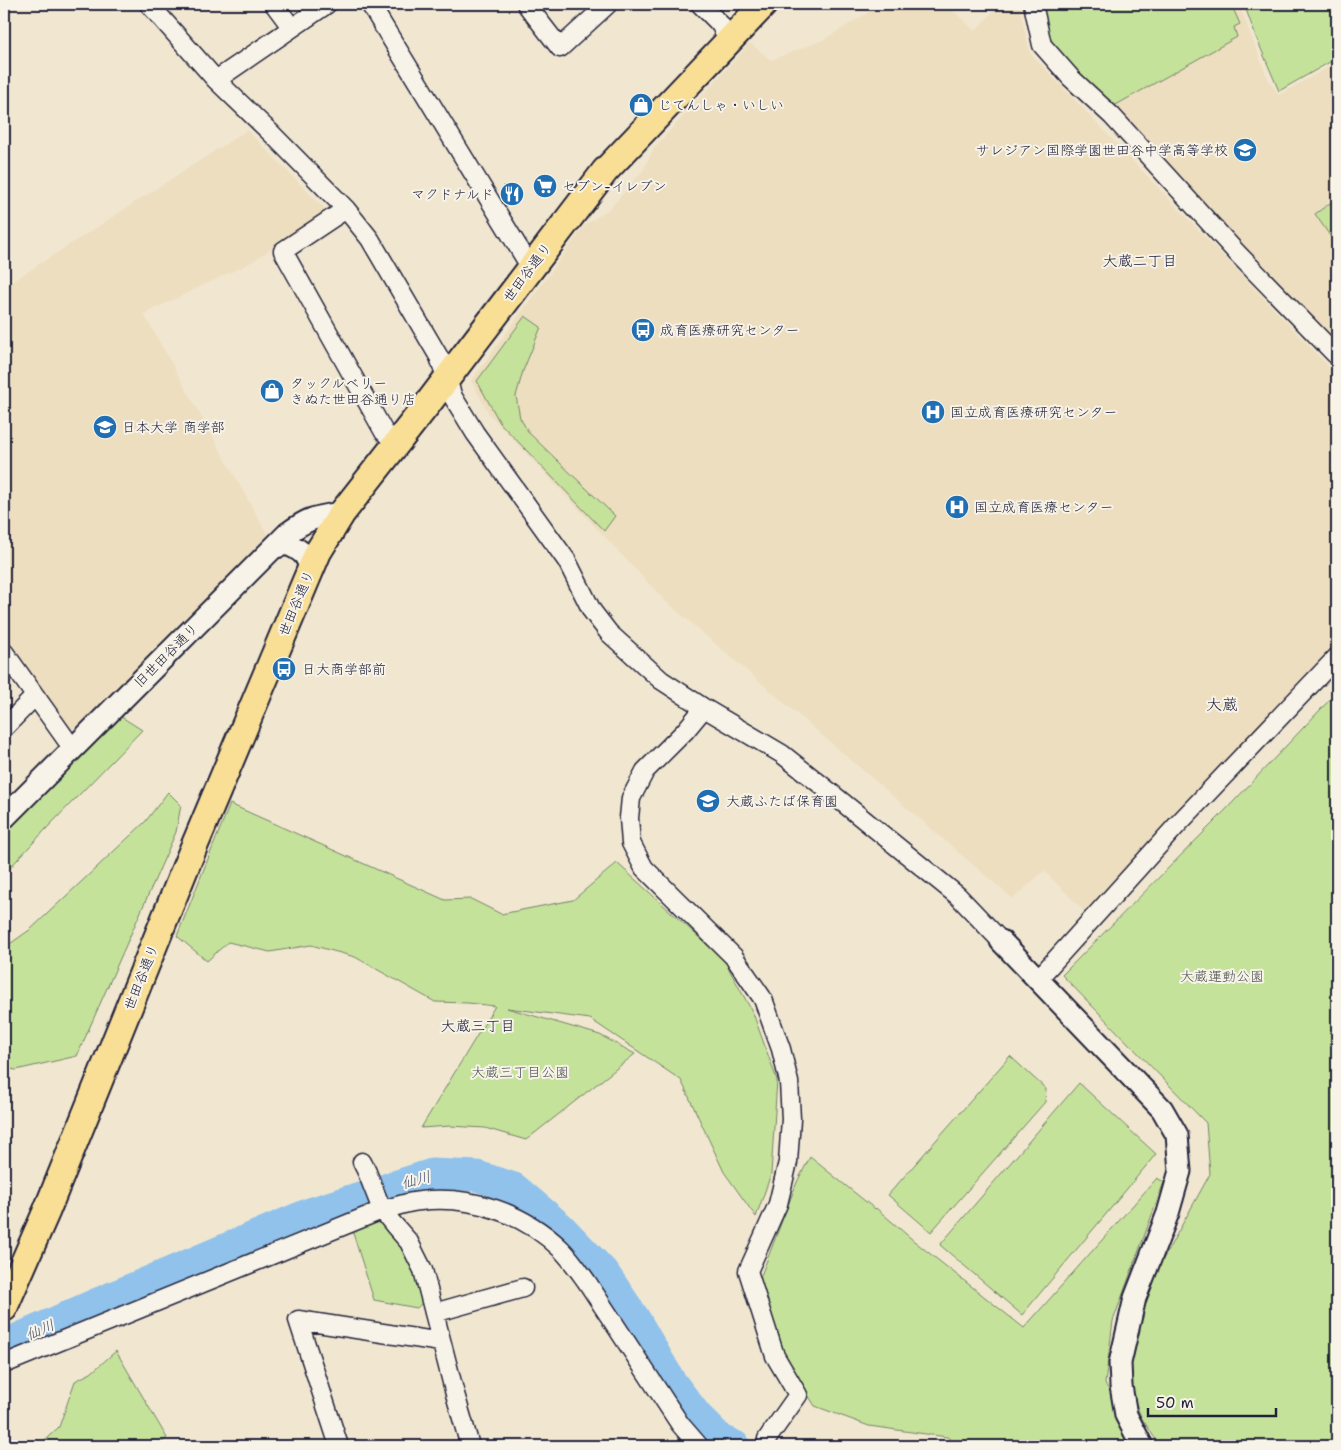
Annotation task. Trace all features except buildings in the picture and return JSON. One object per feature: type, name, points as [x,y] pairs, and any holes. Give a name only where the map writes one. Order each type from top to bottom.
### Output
[{"type":"main road","name":"世田谷通り","points":[[4,1308],[47,1210],[188,860],[318,552],[342,513],[397,444],[605,171],[764,4]]},
{"type":"street","points":[[149,4],[216,80],[346,209],[370,239],[439,357],[453,396],[475,433],[567,561],[592,611],[615,639],[661,680],[782,754],[946,886],[1162,1109],[1177,1135],[1180,1171],[1168,1213],[1135,1298],[1120,1363],[1121,1386],[1126,1415],[1142,1446]]},
{"type":"street","points":[[274,4],[292,28]]},
{"type":"street","points":[[216,80],[328,4]]},
{"type":"street","points":[[370,4],[531,268]]},
{"type":"street","points":[[526,4],[560,48],[608,4]]},
{"type":"street","points":[[700,4],[720,24],[729,41]]},
{"type":"street","points":[[1033,4],[1042,44],[1071,78],[1112,116],[1237,253],[1337,356]]},
{"type":"street","points":[[346,209],[283,250],[384,432],[397,444]]},
{"type":"street","name":"旧世田谷通り","points":[[4,818],[288,533],[315,517],[342,513]]},
{"type":"street","points":[[273,548],[287,544],[300,551],[307,557],[310,564],[309,572]]},
{"type":"street","points":[[4,652],[73,749]]},
{"type":"street","points":[[1038,979],[1178,824],[1337,657]]},
{"type":"street","points":[[4,728],[35,696]]},
{"type":"street","points":[[704,708],[685,731],[645,770],[631,798],[629,818],[631,843],[644,868],[734,957],[763,999],[781,1049],[790,1082],[791,1119],[788,1162],[778,1204],[748,1271],[775,1356],[798,1395],[767,1439]]},
{"type":"street","points":[[365,1167],[382,1210],[409,1242],[422,1270],[470,1446]]},
{"type":"street","points":[[4,1364],[382,1210],[419,1201],[455,1200],[498,1209],[536,1229],[559,1248],[576,1266],[680,1424],[699,1446]]},
{"type":"street","points":[[434,1314],[523,1288]]},
{"type":"street","points":[[339,1446],[298,1320],[441,1342]]},
{"type":"shaded area","name":"国立成育医療センター","points":[[877,4],[946,4],[975,31],[1000,4],[1019,4],[1030,53],[1337,375],[1337,642],[1084,911],[1044,871],[1013,899],[664,600],[489,414],[471,381],[585,225],[610,208],[644,169],[653,149],[750,43],[771,60],[823,40],[869,12]]},
{"type":"shaded area","name":"サレジアン国際学園世田谷中学高等学校","points":[[1038,4],[1239,4],[1268,79],[1279,95],[1337,62],[1337,347],[1190,189],[1073,75],[1047,38]]},
{"type":"shaded area","name":"日本大学 商学部","points":[[247,130],[327,211],[250,263],[144,314],[270,539],[73,738],[4,641],[4,287]]},
{"type":"green space","points":[[1041,4],[1231,4],[1240,24],[1234,27],[1237,37],[1114,106],[1076,73],[1048,36]]},
{"type":"green space","points":[[1244,4],[1337,4],[1337,58],[1279,91]]},
{"type":"green space","points":[[1337,198],[1337,246],[1315,214]]},
{"type":"green space","points":[[525,316],[541,327],[523,371],[516,396],[520,418],[529,433],[615,516],[604,531],[500,423],[477,381]]},
{"type":"green space","name":"大蔵運動公園","points":[[1337,692],[1337,1446],[1160,1446],[1141,1417],[1127,1380],[1132,1334],[1156,1272],[1210,1174],[1206,1123],[1062,975],[1218,818]]},
{"type":"green space","points":[[120,716],[142,730],[4,874],[4,835]]},
{"type":"green space","points":[[168,792],[181,805],[176,832],[77,1056],[16,1070],[4,1068],[4,948],[31,929],[145,822]]},
{"type":"green space","name":"大蔵三丁目公園","points":[[230,804],[445,900],[471,899],[501,914],[573,900],[617,863],[724,960],[753,1013],[777,1080],[771,1174],[756,1217],[724,1172],[681,1080],[590,1019],[507,1008],[600,1035],[635,1054],[526,1140],[485,1128],[450,1126],[421,1128],[495,1006],[435,1002],[355,957],[311,945],[270,952],[228,942],[207,961],[177,936]]},
{"type":"green space","points":[[1010,1056],[1046,1089],[1045,1102],[931,1232],[888,1195]]},
{"type":"green space","points":[[1079,1083],[1156,1154],[1022,1315],[940,1245]]},
{"type":"green space","points":[[810,1157],[1024,1328],[1157,1178],[1164,1182],[1113,1321],[1105,1384],[1148,1446],[960,1446],[947,1437],[869,1426],[815,1406],[780,1350],[760,1278],[797,1182]]},
{"type":"green space","points":[[379,1220],[403,1246],[416,1274],[423,1302],[417,1308],[374,1300],[352,1230]]},
{"type":"green space","points":[[116,1351],[167,1438],[157,1446],[38,1446],[59,1427],[75,1381],[91,1373]]},
{"type":"waterway","name":"仙川","points":[[4,1345],[310,1213],[432,1174],[477,1176],[514,1188],[560,1227],[604,1273],[635,1319],[671,1382],[697,1416],[721,1440],[735,1446]]},
{"type":"place","name":"じてんしゃ・いしい","points":[[641,105]]},
{"type":"place","name":"サレジアン国際学園世田谷中学高等学校","points":[[1245,150]]},
{"type":"place","name":"セブン-イレブン","points":[[545,186]]},
{"type":"place","name":"マクドナルド","points":[[512,194]]},
{"type":"place","name":"成育医療研究センター","points":[[643,330]]},
{"type":"place","name":"タックルベリー きぬた世田谷通り店","points":[[272,391]]},
{"type":"place","name":"国立成育医療研究センター","points":[[933,412]]},
{"type":"place","name":"日本大学 商学部","points":[[105,427]]},
{"type":"place","name":"国立成育医療センター","points":[[957,507]]},
{"type":"place","name":"日大商学部前","points":[[284,669]]},
{"type":"place","name":"大蔵ふたば保育園","points":[[708,801]]},
{"type":"district","name":"大蔵二丁目","points":[[1140,261]]},
{"type":"district","name":"大蔵","points":[[1222,704]]},
{"type":"district","name":"大蔵三丁目","points":[[478,1026]]}]
